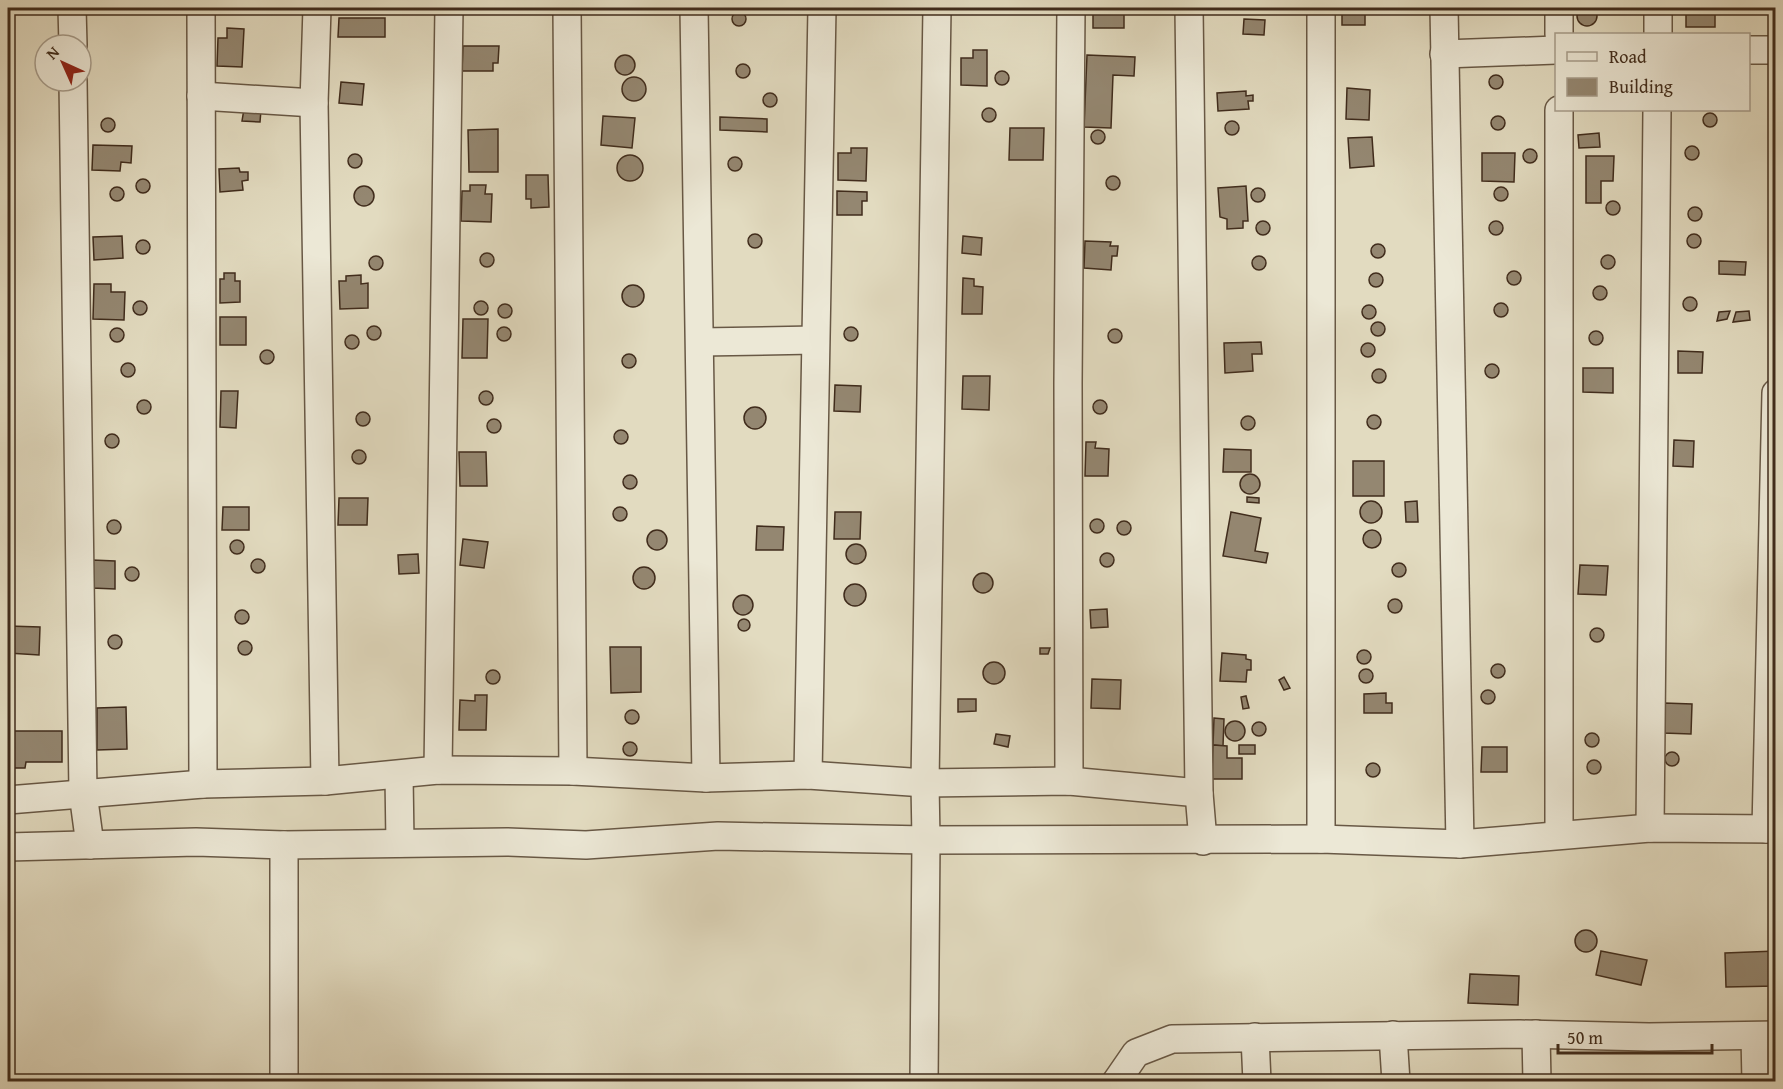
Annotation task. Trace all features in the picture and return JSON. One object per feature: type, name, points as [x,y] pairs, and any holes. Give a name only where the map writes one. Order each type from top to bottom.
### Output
[{"type":"street","points":[[72,8],[73,33]]},
{"type":"street","points":[[201,8],[203,784]]},
{"type":"street","points":[[317,8],[314,103],[325,781]]},
{"type":"street","points":[[438,770],[449,8]]},
{"type":"street","points":[[567,8],[573,771]]},
{"type":"street","points":[[694,8],[706,778]]},
{"type":"street","points":[[808,775],[822,8]]},
{"type":"street","points":[[924,1082],[925,783],[937,8]]},
{"type":"street","points":[[1069,781],[1068,384],[1071,8]]},
{"type":"street","points":[[1189,8],[1199,793],[1203,841]]},
{"type":"street","points":[[1321,8],[1322,839]]},
{"type":"street","points":[[1444,8],[1460,844]]},
{"type":"street","points":[[1559,8],[1559,33]]},
{"type":"street","points":[[1658,8],[1658,33]]},
{"type":"street","points":[[1444,54],[1555,50]]},
{"type":"street","points":[[1750,50],[1776,50]]},
{"type":"street","points":[[73,93],[83,793],[90,845]]},
{"type":"street","points":[[201,96],[314,103]]},
{"type":"street","points":[[1559,111],[1559,835]]},
{"type":"street","points":[[1650,828],[1657,111]]},
{"type":"street","points":[[700,342],[815,340]]},
{"type":"street","points":[[8,847],[196,842],[284,845],[507,842],[586,845],[718,836],[926,840],[1322,839],[1460,844],[1650,828],[1771,829],[1776,393]]},
{"type":"street","points":[[8,800],[203,784],[325,781],[438,770],[573,771],[706,778],[808,775],[925,783],[1069,781],[1199,793]]},
{"type":"street","points":[[399,775],[400,843]]},
{"type":"street","points":[[284,845],[284,1082]]},
{"type":"street","points":[[1536,1034],[1537,1082]]},
{"type":"street","points":[[1116,1082],[1136,1053],[1172,1039],[1536,1034],[1649,1037],[1765,1035],[1756,1082]]},
{"type":"street","points":[[1394,1035],[1396,1082]]},
{"type":"street","points":[[1255,1037],[1257,1082]]},
{"type":"building","points":[[1583,6],[1591,6],[1597,12],[1597,20],[1591,26],[1583,26],[1577,20],[1577,12]]},
{"type":"building","points":[[1093,8],[1124,8],[1124,28],[1093,28]]},
{"type":"building","points":[[1223,8],[1237,8],[1231,14],[1226,13]]},
{"type":"building","points":[[1342,8],[1365,8],[1365,25],[1342,25]]},
{"type":"building","points":[[1480,8],[1508,8],[1508,10],[1480,11]]},
{"type":"building","points":[[1686,8],[1715,8],[1715,27],[1686,27]]},
{"type":"building","points":[[736,12],[742,12],[746,19],[742,26],[736,26],[732,22],[732,16]]},
{"type":"building","points":[[339,18],[385,18],[385,37],[338,37]]},
{"type":"building","points":[[1244,19],[1265,20],[1264,35],[1243,34]]},
{"type":"building","points":[[227,28],[244,29],[242,67],[217,66],[218,38],[227,38]]},
{"type":"building","points":[[463,46],[499,46],[498,63],[493,63],[493,71],[462,71]]},
{"type":"building","points":[[973,50],[987,50],[987,86],[961,85],[961,58],[973,58]]},
{"type":"building","points":[[621,55],[629,55],[635,61],[635,69],[629,75],[621,75],[615,69],[615,61]]},
{"type":"building","points":[[1087,55],[1135,57],[1134,76],[1113,75],[1111,128],[1084,127]]},
{"type":"building","points":[[743,64],[748,66],[750,71],[748,76],[743,78],[738,76],[736,71],[738,66]]},
{"type":"building","points":[[999,71],[1005,71],[1009,78],[1005,85],[999,85],[995,81],[995,75]]},
{"type":"building","points":[[1493,75],[1499,75],[1503,82],[1499,89],[1493,89],[1489,85],[1489,79]]},
{"type":"building","points":[[634,77],[642,81],[646,89],[642,97],[634,101],[626,97],[622,89],[626,81]]},
{"type":"building","points":[[341,82],[364,84],[362,105],[339,103]]},
{"type":"building","points":[[1347,88],[1370,90],[1369,120],[1346,119]]},
{"type":"building","points":[[1246,91],[1246,96],[1253,95],[1253,101],[1248,101],[1249,109],[1218,111],[1217,93]]},
{"type":"building","points":[[770,93],[775,95],[777,100],[775,105],[770,107],[765,105],[763,100],[765,95]]},
{"type":"building","points":[[986,108],[992,108],[996,115],[992,122],[986,122],[982,118],[982,112]]},
{"type":"building","points":[[244,109],[261,110],[260,122],[242,121]]},
{"type":"building","points":[[1710,113],[1715,115],[1717,120],[1715,125],[1710,127],[1705,125],[1703,120],[1705,115]]},
{"type":"building","points":[[603,116],[635,118],[632,148],[601,145]]},
{"type":"building","points":[[1498,116],[1503,118],[1505,123],[1503,128],[1498,130],[1493,128],[1491,123],[1493,118]]},
{"type":"building","points":[[720,117],[767,119],[767,132],[720,130]]},
{"type":"building","points":[[108,118],[113,120],[115,125],[113,130],[108,132],[103,130],[101,125],[103,120]]},
{"type":"building","points":[[1229,121],[1235,121],[1239,128],[1235,135],[1229,135],[1225,131],[1225,125]]},
{"type":"building","points":[[1010,128],[1044,128],[1043,160],[1009,160]]},
{"type":"building","points":[[498,129],[498,172],[469,172],[468,130]]},
{"type":"building","points":[[1095,130],[1101,130],[1105,137],[1101,144],[1095,144],[1091,140],[1091,134]]},
{"type":"building","points":[[1599,133],[1600,147],[1579,148],[1578,135]]},
{"type":"building","points":[[1372,137],[1374,166],[1350,168],[1348,138]]},
{"type":"building","points":[[93,145],[132,146],[131,163],[121,162],[120,171],[92,170]]},
{"type":"building","points":[[1689,146],[1695,146],[1699,153],[1695,160],[1689,160],[1685,156],[1685,150]]},
{"type":"building","points":[[851,148],[867,148],[866,181],[838,180],[838,153],[851,153]]},
{"type":"building","points":[[1530,149],[1535,151],[1537,156],[1535,161],[1530,163],[1525,161],[1523,156],[1525,151]]},
{"type":"building","points":[[1482,153],[1515,153],[1514,182],[1482,181]]},
{"type":"building","points":[[355,154],[360,156],[362,161],[360,166],[355,168],[350,166],[348,161],[350,156]]},
{"type":"building","points":[[630,155],[639,159],[643,168],[639,177],[630,181],[621,177],[617,168],[621,159]]},
{"type":"building","points":[[1586,156],[1614,156],[1613,181],[1601,181],[1601,203],[1586,203]]},
{"type":"building","points":[[732,157],[738,157],[742,164],[738,171],[732,171],[728,167],[728,161]]},
{"type":"building","points":[[239,168],[240,172],[248,172],[248,180],[242,181],[243,190],[220,192],[219,169]]},
{"type":"building","points":[[526,175],[548,175],[549,207],[531,208],[531,199],[526,199]]},
{"type":"building","points":[[1113,176],[1118,178],[1120,183],[1118,188],[1113,190],[1108,188],[1106,183],[1108,178]]},
{"type":"building","points":[[143,179],[148,181],[150,186],[148,191],[143,193],[138,191],[136,186],[138,181]]},
{"type":"building","points":[[470,185],[486,185],[485,194],[492,194],[491,222],[461,221],[462,191],[470,191]]},
{"type":"building","points":[[364,186],[371,189],[374,196],[371,203],[364,206],[357,203],[354,196],[357,189]]},
{"type":"building","points":[[1246,186],[1248,221],[1243,221],[1243,228],[1227,229],[1227,219],[1220,217],[1218,188]]},
{"type":"building","points":[[117,187],[122,189],[124,194],[122,199],[117,201],[112,199],[110,194],[112,189]]},
{"type":"building","points":[[1501,187],[1506,189],[1508,194],[1506,199],[1501,201],[1496,199],[1494,194],[1496,189]]},
{"type":"building","points":[[1255,188],[1261,188],[1265,195],[1261,202],[1255,202],[1251,198],[1251,192]]},
{"type":"building","points":[[837,191],[867,192],[867,201],[862,201],[862,215],[837,215]]},
{"type":"building","points":[[1613,201],[1618,203],[1620,208],[1618,213],[1613,215],[1608,213],[1606,208],[1608,203]]},
{"type":"building","points":[[1692,207],[1698,207],[1702,214],[1698,221],[1692,221],[1688,217],[1688,211]]},
{"type":"building","points":[[1260,221],[1266,221],[1270,228],[1266,235],[1260,235],[1256,231],[1256,225]]},
{"type":"building","points":[[1496,221],[1501,223],[1503,228],[1501,233],[1496,235],[1491,233],[1489,228],[1491,223]]},
{"type":"building","points":[[752,234],[758,234],[762,241],[758,248],[752,248],[748,244],[748,238]]},
{"type":"building","points":[[1691,234],[1697,234],[1701,241],[1697,248],[1691,248],[1687,244],[1687,238]]},
{"type":"building","points":[[122,236],[123,258],[94,260],[93,237]]},
{"type":"building","points":[[963,236],[982,238],[981,255],[962,253]]},
{"type":"building","points":[[140,240],[146,240],[150,247],[146,254],[140,254],[136,250],[136,244]]},
{"type":"building","points":[[1085,241],[1111,242],[1110,246],[1118,246],[1117,256],[1112,256],[1111,270],[1084,268]]},
{"type":"building","points":[[1375,244],[1381,244],[1385,251],[1381,258],[1375,258],[1371,254],[1371,248]]},
{"type":"building","points":[[487,253],[492,255],[494,260],[492,265],[487,267],[482,265],[480,260],[482,255]]},
{"type":"building","points":[[1605,255],[1611,255],[1615,262],[1611,269],[1605,269],[1601,265],[1601,259]]},
{"type":"building","points":[[373,256],[379,256],[383,263],[379,270],[373,270],[369,266],[369,260]]},
{"type":"building","points":[[1256,256],[1262,256],[1266,263],[1262,270],[1256,270],[1252,266],[1252,260]]},
{"type":"building","points":[[1719,261],[1746,262],[1745,275],[1719,274]]},
{"type":"building","points":[[1514,271],[1519,273],[1521,278],[1519,283],[1514,285],[1509,283],[1507,278],[1509,273]]},
{"type":"building","points":[[224,273],[235,273],[235,281],[240,281],[240,302],[220,303],[220,279],[224,279]]},
{"type":"building","points":[[1376,273],[1381,275],[1383,280],[1381,285],[1376,287],[1371,285],[1369,280],[1371,275]]},
{"type":"building","points":[[361,275],[361,284],[368,283],[368,308],[340,309],[339,281],[346,281],[346,276]]},
{"type":"building","points":[[963,278],[974,279],[974,286],[983,287],[982,314],[962,314]]},
{"type":"building","points":[[94,284],[111,284],[111,292],[125,292],[124,320],[93,319]]},
{"type":"building","points":[[633,285],[641,288],[644,296],[641,304],[633,307],[625,304],[622,296],[625,288]]},
{"type":"building","points":[[1597,286],[1603,286],[1607,293],[1603,300],[1597,300],[1593,296],[1593,290]]},
{"type":"building","points":[[1690,297],[1695,299],[1697,304],[1695,309],[1690,311],[1685,309],[1683,304],[1685,299]]},
{"type":"building","points":[[140,301],[145,303],[147,308],[145,313],[140,315],[135,313],[133,308],[135,303]]},
{"type":"building","points":[[481,301],[486,303],[488,308],[486,313],[481,315],[476,313],[474,308],[476,303]]},
{"type":"building","points":[[1501,303],[1506,305],[1508,310],[1506,315],[1501,317],[1496,315],[1494,310],[1496,305]]},
{"type":"building","points":[[502,304],[508,304],[512,311],[508,318],[502,318],[498,314],[498,308]]},
{"type":"building","points":[[1366,305],[1372,305],[1376,312],[1372,319],[1366,319],[1362,315],[1362,309]]},
{"type":"building","points":[[1730,311],[1727,319],[1717,321],[1719,312]]},
{"type":"building","points":[[1749,311],[1750,320],[1733,322],[1736,312]]},
{"type":"building","points":[[220,317],[246,317],[246,345],[220,345]]},
{"type":"building","points":[[463,319],[488,319],[487,358],[462,358]]},
{"type":"building","points":[[1375,322],[1381,322],[1385,329],[1381,336],[1375,336],[1371,332],[1371,326]]},
{"type":"building","points":[[371,326],[377,326],[381,333],[377,340],[371,340],[367,336],[367,330]]},
{"type":"building","points":[[504,327],[509,329],[511,334],[509,339],[504,341],[499,339],[497,334],[499,329]]},
{"type":"building","points":[[851,327],[856,329],[858,334],[856,339],[851,341],[846,339],[844,334],[846,329]]},
{"type":"building","points":[[114,328],[120,328],[124,335],[120,342],[114,342],[110,338],[110,332]]},
{"type":"building","points":[[1112,329],[1118,329],[1122,336],[1118,343],[1112,343],[1108,339],[1108,333]]},
{"type":"building","points":[[1596,331],[1601,333],[1603,338],[1601,343],[1596,345],[1591,343],[1589,338],[1591,333]]},
{"type":"building","points":[[352,335],[357,337],[359,342],[357,347],[352,349],[347,347],[345,342],[347,337]]},
{"type":"building","points":[[1261,342],[1262,354],[1252,354],[1253,371],[1225,373],[1224,343]]},
{"type":"building","points":[[1365,343],[1371,343],[1375,350],[1371,357],[1365,357],[1361,353],[1361,347]]},
{"type":"building","points":[[267,350],[272,352],[274,357],[272,362],[267,364],[262,362],[260,357],[262,352]]},
{"type":"building","points":[[1678,351],[1703,352],[1702,373],[1678,373]]},
{"type":"building","points":[[629,354],[634,356],[636,361],[634,366],[629,368],[624,366],[622,361],[624,356]]},
{"type":"building","points":[[125,363],[131,363],[135,370],[131,377],[125,377],[121,373],[121,367]]},
{"type":"building","points":[[1492,364],[1497,366],[1499,371],[1497,376],[1492,378],[1487,376],[1485,371],[1487,366]]},
{"type":"building","points":[[1583,368],[1613,368],[1613,393],[1583,392]]},
{"type":"building","points":[[1376,369],[1382,369],[1386,376],[1382,383],[1376,383],[1372,379],[1372,373]]},
{"type":"building","points":[[963,376],[990,376],[989,410],[962,409]]},
{"type":"building","points":[[835,385],[861,386],[860,412],[834,411]]},
{"type":"building","points":[[221,391],[238,391],[236,428],[220,427]]},
{"type":"building","points":[[486,391],[491,393],[493,398],[491,403],[486,405],[481,403],[479,398],[481,393]]},
{"type":"building","points":[[144,400],[149,402],[151,407],[149,412],[144,414],[139,412],[137,407],[139,402]]},
{"type":"building","points":[[1097,400],[1103,400],[1107,407],[1103,414],[1097,414],[1093,410],[1093,404]]},
{"type":"building","points":[[755,407],[763,410],[766,418],[763,426],[755,429],[747,426],[744,418],[747,410]]},
{"type":"building","points":[[363,412],[368,414],[370,419],[368,424],[363,426],[358,424],[356,419],[358,414]]},
{"type":"building","points":[[1374,415],[1379,417],[1381,422],[1379,427],[1374,429],[1369,427],[1367,422],[1369,417]]},
{"type":"building","points":[[1248,416],[1253,418],[1255,423],[1253,428],[1248,430],[1243,428],[1241,423],[1243,418]]},
{"type":"building","points":[[491,419],[497,419],[501,426],[497,433],[491,433],[487,429],[487,423]]},
{"type":"building","points":[[621,430],[626,432],[628,437],[626,442],[621,444],[616,442],[614,437],[616,432]]},
{"type":"building","points":[[112,434],[117,436],[119,441],[117,446],[112,448],[107,446],[105,441],[107,436]]},
{"type":"building","points":[[1674,440],[1694,441],[1693,467],[1673,466]]},
{"type":"building","points":[[1086,442],[1096,442],[1095,448],[1109,449],[1108,476],[1085,476]]},
{"type":"building","points":[[1224,449],[1251,450],[1251,472],[1223,472]]},
{"type":"building","points":[[356,450],[362,450],[366,457],[362,464],[356,464],[352,460],[352,454]]},
{"type":"building","points":[[459,452],[486,452],[487,486],[460,486]]},
{"type":"building","points":[[1353,461],[1384,461],[1384,496],[1353,496]]},
{"type":"building","points":[[1250,474],[1257,477],[1260,484],[1257,491],[1250,494],[1243,491],[1240,484],[1243,477]]},
{"type":"building","points":[[627,475],[633,475],[637,482],[633,489],[627,489],[623,485],[623,479]]},
{"type":"building","points":[[1247,497],[1259,498],[1259,503],[1247,502]]},
{"type":"building","points":[[339,498],[368,498],[367,525],[338,525]]},
{"type":"building","points":[[1371,501],[1379,504],[1382,512],[1379,520],[1371,523],[1363,520],[1360,512],[1363,504]]},
{"type":"building","points":[[1417,501],[1418,522],[1406,522],[1405,502]]},
{"type":"building","points":[[223,507],[249,507],[249,530],[222,530]]},
{"type":"building","points":[[617,507],[623,507],[627,514],[623,521],[617,521],[613,517],[613,511]]},
{"type":"building","points":[[835,512],[861,512],[860,539],[834,539]]},
{"type":"building","points":[[1231,512],[1261,518],[1255,551],[1268,553],[1266,563],[1223,556]]},
{"type":"building","points":[[1097,519],[1102,521],[1104,526],[1102,531],[1097,533],[1092,531],[1090,526],[1092,521]]},
{"type":"building","points":[[114,520],[119,522],[121,527],[119,532],[114,534],[109,532],[107,527],[109,522]]},
{"type":"building","points":[[1121,521],[1127,521],[1131,528],[1127,535],[1121,535],[1117,531],[1117,525]]},
{"type":"building","points":[[757,526],[784,527],[783,550],[756,550]]},
{"type":"building","points":[[657,530],[664,533],[667,540],[664,547],[657,550],[650,547],[647,540],[650,533]]},
{"type":"building","points":[[1368,530],[1376,530],[1381,535],[1379,546],[1368,548],[1363,543],[1363,535]]},
{"type":"building","points":[[463,539],[488,542],[484,568],[460,565]]},
{"type":"building","points":[[237,540],[242,542],[244,547],[242,552],[237,554],[232,552],[230,547],[232,542]]},
{"type":"building","points":[[856,544],[863,547],[866,554],[863,561],[856,564],[849,561],[846,554],[849,547]]},
{"type":"building","points":[[1104,553],[1110,553],[1114,560],[1110,567],[1104,567],[1100,563],[1100,557]]},
{"type":"building","points":[[418,554],[419,573],[399,574],[398,555]]},
{"type":"building","points":[[258,559],[263,561],[265,566],[263,571],[258,573],[253,571],[251,566],[253,561]]},
{"type":"building","points":[[92,560],[115,561],[115,589],[92,588]]},
{"type":"building","points":[[1396,563],[1402,563],[1406,570],[1402,577],[1396,577],[1392,573],[1392,567]]},
{"type":"building","points":[[1580,565],[1608,566],[1606,595],[1578,594]]},
{"type":"building","points":[[132,567],[137,569],[139,574],[137,579],[132,581],[127,579],[125,574],[127,569]]},
{"type":"building","points":[[640,567],[648,567],[655,574],[655,582],[648,589],[640,589],[633,582],[633,574]]},
{"type":"building","points":[[979,573],[987,573],[993,579],[993,587],[987,593],[979,593],[973,587],[973,579]]},
{"type":"building","points":[[855,584],[863,587],[866,595],[863,603],[855,606],[847,603],[844,595],[847,587]]},
{"type":"building","points":[[739,595],[747,595],[753,601],[753,609],[747,615],[739,615],[733,609],[733,601]]},
{"type":"building","points":[[1395,599],[1400,601],[1402,606],[1400,611],[1395,613],[1390,611],[1388,606],[1390,601]]},
{"type":"building","points":[[1107,609],[1108,627],[1091,628],[1090,610]]},
{"type":"building","points":[[242,610],[247,612],[249,617],[247,622],[242,624],[237,622],[235,617],[237,612]]},
{"type":"building","points":[[744,619],[750,625],[744,631],[738,625]]},
{"type":"building","points":[[8,626],[40,627],[39,655],[8,653]]},
{"type":"building","points":[[1597,628],[1602,630],[1604,635],[1602,640],[1597,642],[1592,640],[1590,635],[1592,630]]},
{"type":"building","points":[[112,635],[118,635],[122,642],[118,649],[112,649],[108,645],[108,639]]},
{"type":"building","points":[[245,641],[250,643],[252,648],[250,653],[245,655],[240,653],[238,648],[240,643]]},
{"type":"building","points":[[610,647],[641,647],[641,692],[611,693]]},
{"type":"building","points":[[1040,648],[1050,648],[1048,654],[1040,654]]},
{"type":"building","points":[[1361,650],[1367,650],[1371,657],[1367,664],[1361,664],[1357,660],[1357,654]]},
{"type":"building","points":[[1222,653],[1246,655],[1246,659],[1251,660],[1251,670],[1247,670],[1246,682],[1220,681]]},
{"type":"building","points":[[990,662],[998,662],[1005,669],[1005,677],[998,684],[990,684],[983,677],[983,669]]},
{"type":"building","points":[[1495,664],[1501,664],[1505,671],[1501,678],[1495,678],[1491,674],[1491,668]]},
{"type":"building","points":[[1366,669],[1371,671],[1373,676],[1371,681],[1366,683],[1361,681],[1359,676],[1361,671]]},
{"type":"building","points":[[490,670],[496,670],[500,677],[496,684],[490,684],[486,680],[486,674]]},
{"type":"building","points":[[1284,677],[1290,688],[1284,690],[1279,680]]},
{"type":"building","points":[[1092,679],[1121,680],[1120,709],[1091,708]]},
{"type":"building","points":[[1485,690],[1491,690],[1495,697],[1491,704],[1485,704],[1481,700],[1481,694]]},
{"type":"building","points":[[1386,693],[1386,703],[1392,703],[1392,713],[1364,713],[1364,694]]},
{"type":"building","points":[[475,695],[487,695],[486,730],[459,730],[460,700],[475,701]]},
{"type":"building","points":[[1246,696],[1249,708],[1243,709],[1241,697]]},
{"type":"building","points":[[958,699],[976,699],[976,711],[958,712]]},
{"type":"building","points":[[1664,703],[1692,704],[1691,734],[1663,733]]},
{"type":"building","points":[[126,707],[127,749],[97,750],[97,708]]},
{"type":"building","points":[[629,710],[635,710],[639,717],[635,724],[629,724],[625,720],[625,714]]},
{"type":"building","points":[[1214,718],[1224,719],[1223,746],[1213,745]]},
{"type":"building","points":[[1235,721],[1242,724],[1245,731],[1242,738],[1235,741],[1228,738],[1225,731],[1228,724]]},
{"type":"building","points":[[1256,722],[1262,722],[1266,729],[1262,736],[1256,736],[1252,732],[1252,726]]},
{"type":"building","points":[[8,731],[62,731],[62,762],[26,762],[25,768],[13,768],[13,760],[8,760]]},
{"type":"building","points":[[1592,733],[1597,735],[1599,740],[1597,745],[1592,747],[1587,745],[1585,740],[1587,735]]},
{"type":"building","points":[[996,734],[1010,736],[1008,747],[994,744]]},
{"type":"building","points":[[630,742],[635,744],[637,749],[635,754],[630,756],[625,754],[623,749],[625,744]]},
{"type":"building","points":[[1213,745],[1227,746],[1227,758],[1242,758],[1242,779],[1212,779]]},
{"type":"building","points":[[1239,745],[1255,745],[1255,754],[1239,754]]},
{"type":"building","points":[[1482,747],[1507,747],[1507,772],[1481,772]]},
{"type":"building","points":[[1672,752],[1677,754],[1679,759],[1677,764],[1672,766],[1667,764],[1665,759],[1667,754]]},
{"type":"building","points":[[1591,760],[1597,760],[1601,767],[1597,774],[1591,774],[1587,770],[1587,764]]},
{"type":"building","points":[[1373,763],[1378,765],[1380,770],[1378,775],[1373,777],[1368,775],[1366,770],[1368,765]]},
{"type":"building","points":[[1586,930],[1594,933],[1597,941],[1594,949],[1586,952],[1578,949],[1575,941],[1578,933]]},
{"type":"building","points":[[1601,951],[1647,960],[1641,985],[1596,975]]},
{"type":"building","points":[[1776,951],[1776,986],[1726,987],[1725,953]]},
{"type":"building","points":[[1470,974],[1519,976],[1518,1005],[1468,1003]]}]
